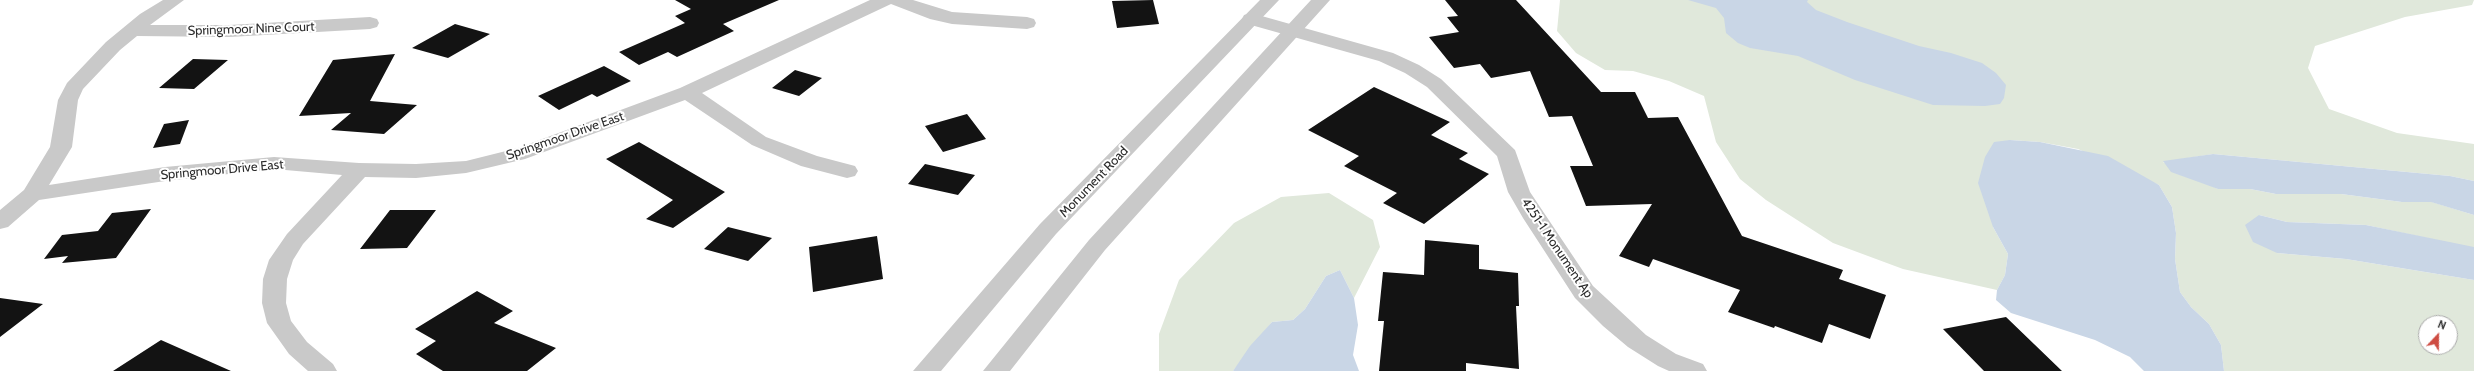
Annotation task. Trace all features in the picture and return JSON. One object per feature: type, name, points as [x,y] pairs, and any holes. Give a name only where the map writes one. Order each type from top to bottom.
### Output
[{"type":"street","points":[[0,222],[32,194],[61,147],[68,100],[74,87],[99,59],[133,30],[175,0]]},
{"type":"street","name":"Springmoor Drive East","points":[[32,194],[165,174],[274,163],[359,170],[416,171],[466,166],[518,154],[687,92],[885,0]]},
{"type":"street","points":[[896,0],[936,15],[952,18],[1027,23]]},
{"type":"street","name":"Monument Road","points":[[926,371],[1048,229],[1270,0]]},
{"type":"street","points":[[996,371],[1097,245],[1321,0]]},
{"type":"street","name":"4251-1 Monument Ap","points":[[1251,19],[1386,57],[1412,69],[1434,83],[1507,155],[1519,192],[1534,218],[1584,292],[1612,320],[1638,341],[1667,360],[1694,371]]},
{"type":"street","name":"Springmoor Nine Court","points":[[133,30],[229,31],[370,23]]},
{"type":"street","points":[[687,92],[759,141],[809,161],[847,171]]},
{"type":"street","points":[[324,371],[298,348],[279,323],[274,302],[275,279],[281,260],[295,239],[314,216],[359,170]]},
{"type":"shaded area","points":[[1560,0],[2474,0],[2472,5],[2405,17],[2315,46],[2308,68],[2329,109],[2397,133],[2474,144],[2474,181],[2450,176],[2213,154],[2163,162],[2218,189],[2250,189],[2276,194],[2341,194],[2402,202],[2432,202],[2474,215],[2474,248],[2366,225],[2287,222],[2259,215],[2277,253],[2346,259],[2474,280],[2474,371],[2224,371],[2221,345],[2209,324],[2191,307],[2180,292],[2175,259],[2176,233],[2172,207],[2159,185],[2078,149],[2040,142],[2010,140],[1993,227],[2008,254],[2005,275],[1997,290],[1903,269],[1833,243],[1766,200],[1740,179],[1716,142],[1704,96],[1669,81],[1633,71],[1605,70],[1576,53],[1557,31]]},
{"type":"shaded area","points":[[1329,193],[1373,220],[1380,247],[1354,298],[1340,270],[1326,276],[1305,309],[1293,320],[1272,322],[1233,371],[1159,371],[1159,334],[1179,280],[1234,223],[1281,197]]},
{"type":"water","points":[[1688,0],[1808,0],[1807,2],[1816,10],[1847,22],[1919,46],[1951,53],[1982,63],[1996,73],[2006,85],[2004,98],[2000,104],[1985,106],[1933,105],[1855,80],[1798,56],[1750,48],[1738,43],[1726,33],[1724,18],[1716,8]]},
{"type":"water","points":[[2010,140],[2040,142],[2108,156],[2159,185],[2172,207],[2176,233],[2175,259],[2180,292],[2191,307],[2209,324],[2221,345],[2224,371],[2144,371],[2130,357],[2095,340],[2011,313],[1996,300],[1997,290],[2005,275],[2008,254],[1993,227],[1978,183],[1985,157],[1994,142]]},
{"type":"water","points":[[2213,154],[2450,176],[2474,181],[2474,215],[2431,202],[2402,202],[2341,194],[2276,194],[2250,189],[2218,189],[2171,172],[2163,161]]},
{"type":"water","points":[[2259,215],[2287,222],[2366,225],[2474,247],[2474,280],[2346,259],[2277,253],[2253,242],[2245,225]]},
{"type":"water","points":[[1340,270],[1354,298],[1358,325],[1353,355],[1359,371],[1233,371],[1250,346],[1272,322],[1293,320],[1305,309],[1326,276]]},
{"type":"building","points":[[675,0],[779,0],[723,24],[734,31],[677,57],[668,52],[639,65],[619,52],[685,23],[675,16],[691,9]]},
{"type":"building","points":[[1153,0],[1159,24],[1117,28],[1112,1]]},
{"type":"building","points":[[1445,0],[1516,0],[1601,92],[1635,92],[1648,118],[1678,117],[1742,236],[1843,270],[1839,279],[1886,295],[1870,339],[1829,324],[1822,343],[1775,326],[1774,328],[1728,312],[1740,290],[1653,259],[1649,267],[1619,256],[1652,204],[1586,206],[1570,166],[1593,166],[1572,116],[1549,117],[1530,71],[1491,78],[1480,64],[1454,68],[1429,37],[1459,32],[1447,17],[1458,16]]},
{"type":"building","points":[[455,24],[490,34],[448,58],[412,48]]},
{"type":"building","points":[[395,54],[370,101],[417,105],[384,134],[331,130],[351,113],[299,116],[333,60]]},
{"type":"building","points":[[193,59],[228,60],[194,89],[159,88]]},
{"type":"building","points":[[604,66],[631,81],[597,97],[592,94],[559,110],[538,96]]},
{"type":"building","points":[[795,70],[822,78],[799,96],[772,88]]},
{"type":"building","points":[[1374,87],[1450,122],[1431,135],[1468,153],[1459,159],[1489,174],[1424,224],[1383,203],[1397,193],[1344,166],[1359,156],[1308,130]]},
{"type":"building","points":[[967,114],[986,139],[943,152],[925,126]]},
{"type":"building","points":[[189,120],[180,144],[153,148],[164,124]]},
{"type":"building","points":[[639,142],[725,192],[673,228],[646,219],[673,200],[606,159]]},
{"type":"building","points":[[925,164],[975,175],[958,195],[908,184]]},
{"type":"building","points":[[151,209],[116,258],[62,263],[68,256],[44,259],[62,235],[98,231],[112,213]]},
{"type":"building","points":[[390,210],[436,210],[407,248],[360,249]]},
{"type":"building","points":[[728,227],[772,238],[748,261],[704,249]]},
{"type":"building","points":[[877,236],[883,279],[813,292],[809,247]]},
{"type":"building","points":[[1425,240],[1479,245],[1479,269],[1518,273],[1519,306],[1516,306],[1519,369],[1466,363],[1466,371],[1379,371],[1384,321],[1378,321],[1383,272],[1424,275]]},
{"type":"building","points":[[477,291],[513,311],[494,323],[556,348],[527,371],[443,371],[416,354],[436,341],[415,329]]},
{"type":"building","points":[[0,298],[43,304],[0,337]]},
{"type":"building","points":[[2006,317],[2062,371],[1984,371],[1943,329]]},
{"type":"building","points":[[161,340],[231,371],[113,371]]}]
